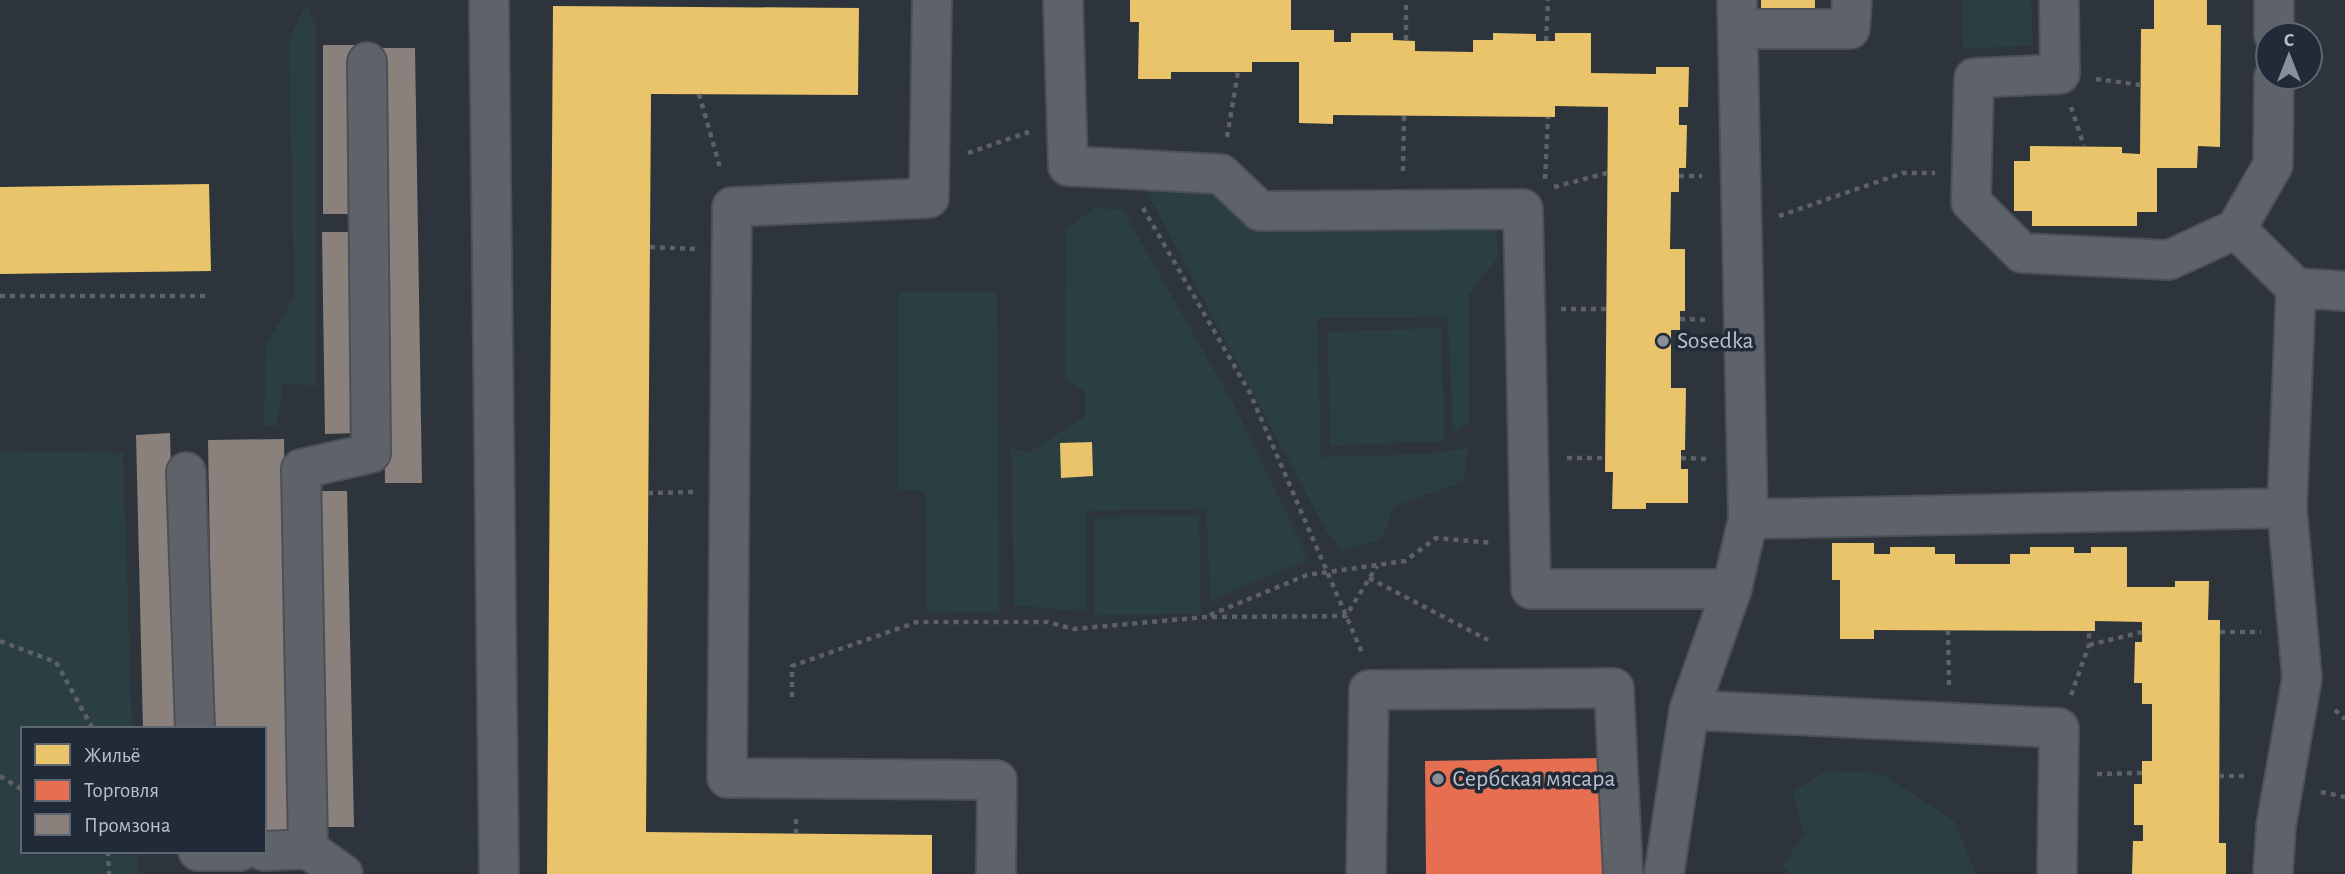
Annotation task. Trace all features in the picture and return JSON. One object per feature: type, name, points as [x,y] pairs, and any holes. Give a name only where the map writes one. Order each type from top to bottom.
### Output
[{"type":"lane","points":[[489,0],[499,874]]},
{"type":"lane","points":[[932,0],[929,198],[732,207],[727,778],[997,780],[996,874]]},
{"type":"lane","points":[[1063,0],[1068,166],[1222,174],[1260,211],[1523,209],[1531,589],[1732,589]]},
{"type":"lane","points":[[1664,874],[1689,710],[1732,589],[1748,519],[1738,15],[1850,29],[1852,0]]},
{"type":"lane","points":[[2059,0],[2060,74],[1974,78],[1971,202],[2022,253],[2169,260],[2236,229],[2273,165],[2274,91]]},
{"type":"lane","points":[[2274,0],[2274,21]]},
{"type":"lane","points":[[308,849],[302,469],[371,453],[367,62]]},
{"type":"lane","points":[[2236,229],[2296,288],[2345,291]]},
{"type":"lane","points":[[2273,874],[2277,826],[2302,678],[2287,508],[2296,288]]},
{"type":"lane","points":[[186,472],[195,727]]},
{"type":"lane","points":[[1748,519],[2287,508]]},
{"type":"lane","points":[[1366,874],[1369,690],[1614,688],[1623,874]]},
{"type":"lane","points":[[1689,710],[2059,728],[2057,874]]},
{"type":"lane","points":[[266,850],[308,849],[343,874]]},
{"type":"path","points":[[1406,0],[1406,40]]},
{"type":"path","points":[[1546,41],[1548,0]]},
{"type":"path","points":[[1222,174],[1238,72]]},
{"type":"path","points":[[699,94],[732,207]]},
{"type":"path","points":[[1402,210],[1404,116]]},
{"type":"path","points":[[1548,117],[1545,189],[1607,173]]},
{"type":"path","points":[[930,166],[1066,119]]},
{"type":"path","points":[[1120,169],[1250,393],[1368,665],[1369,690]]},
{"type":"path","points":[[1742,229],[1903,173],[1941,173]]},
{"type":"path","points":[[0,296],[207,296]]},
{"type":"path","points":[[1206,617],[1307,575],[1405,561],[1436,538],[1530,546]]},
{"type":"path","points":[[1346,616],[1377,566]]},
{"type":"path","points":[[1369,578],[1488,640]]},
{"type":"path","points":[[792,697],[792,666],[917,622],[1048,622],[1073,629],[1206,617],[1346,616]]},
{"type":"path","points":[[1948,630],[1949,723]]},
{"type":"path","points":[[2059,728],[2089,645],[2089,631]]},
{"type":"path","points":[[2089,645],[2142,632]]},
{"type":"path","points":[[0,641],[56,662],[92,727]]},
{"type":"path","points":[[0,776],[21,789]]},
{"type":"path","points":[[108,853],[110,874]]},
{"type":"green space","points":[[1962,0],[2031,0],[2033,46],[1963,48]]},
{"type":"green space","points":[[306,4],[316,27],[316,386],[284,383],[276,426],[264,426],[266,345],[294,298],[289,40]]},
{"type":"green space","points":[[1141,181],[1495,227],[1498,257],[1469,294],[1469,423],[1453,431],[1448,317],[1317,318],[1321,457],[1426,454],[1469,448],[1463,482],[1394,506],[1382,539],[1342,551],[1325,529]]},
{"type":"green space","points":[[1095,208],[1123,210],[1234,405],[1309,560],[1211,600],[1206,509],[1086,511],[1086,612],[1014,605],[1011,448],[1030,452],[1085,416],[1085,392],[1065,379],[1066,229]]},
{"type":"green space","points":[[898,292],[997,292],[999,612],[927,613],[925,491],[898,490]]},
{"type":"green space","points":[[1441,328],[1445,441],[1331,446],[1327,332]]},
{"type":"green space","points":[[0,451],[123,453],[132,727],[21,727],[21,853],[137,853],[137,874],[0,874]]},
{"type":"green space","points":[[1199,516],[1201,614],[1095,615],[1094,517]]},
{"type":"green space","points":[[1827,771],[1880,773],[1954,821],[1976,874],[1789,874],[1783,865],[1804,834],[1793,791]]},
{"type":"building: Жильё","points":[[1130,0],[1291,0],[1291,30],[1334,30],[1334,42],[1351,42],[1351,33],[1393,33],[1393,40],[1415,41],[1415,51],[1473,52],[1473,40],[1493,40],[1493,33],[1536,34],[1536,41],[1555,41],[1555,33],[1591,33],[1591,73],[1656,74],[1656,67],[1689,67],[1688,107],[1679,107],[1679,125],[1687,125],[1686,168],[1679,168],[1679,192],[1671,192],[1670,249],[1685,249],[1685,311],[1680,311],[1680,330],[1671,330],[1671,388],[1686,388],[1685,450],[1681,450],[1681,469],[1688,469],[1688,503],[1646,503],[1646,509],[1612,509],[1613,472],[1605,472],[1608,107],[1555,106],[1555,117],[1333,115],[1333,124],[1299,123],[1299,62],[1252,62],[1252,72],[1171,72],[1171,79],[1138,79],[1139,22],[1130,22]]},
{"type":"building: Жильё","points":[[1761,0],[1815,0],[1815,17],[1761,17]]},
{"type":"building: Жильё","points":[[2154,0],[2207,0],[2207,25],[2221,25],[2220,147],[2198,146],[2197,168],[2157,168],[2157,212],[2137,212],[2137,226],[2032,226],[2032,211],[2014,211],[2014,161],[2030,161],[2030,146],[2122,147],[2122,153],[2140,154],[2141,29],[2154,29]]},
{"type":"building: Жильё","points":[[553,6],[859,8],[858,95],[651,94],[646,832],[932,835],[932,874],[547,874]]},
{"type":"building: Жильё","points":[[209,184],[211,271],[0,274],[0,187]]},
{"type":"building: Жильё","points":[[1092,442],[1093,476],[1061,478],[1060,443]]},
{"type":"building: Жильё","points":[[1832,543],[1874,543],[1874,554],[1890,554],[1890,547],[1935,547],[1935,554],[1955,554],[1955,564],[2010,564],[2010,554],[2030,554],[2030,547],[2074,547],[2074,553],[2091,553],[2091,547],[2127,547],[2127,587],[2175,587],[2175,581],[2209,581],[2208,620],[2220,620],[2219,843],[2226,843],[2226,874],[2132,874],[2133,841],[2143,841],[2143,825],[2134,825],[2134,784],[2142,784],[2142,761],[2152,761],[2152,704],[2142,704],[2142,683],[2134,683],[2135,642],[2142,642],[2142,622],[2095,621],[2095,631],[1874,630],[1874,639],[1840,639],[1840,580],[1832,580]]},
{"type":"building: Торговля","points":[[1603,758],[1605,874],[1426,874],[1425,761]]},
{"type":"building: Промзона","points":[[323,45],[358,45],[358,214],[323,214]]},
{"type":"building: Промзона","points":[[379,48],[415,48],[422,483],[385,483]]},
{"type":"building: Промзона","points":[[322,232],[355,232],[359,433],[325,434]]},
{"type":"building: Промзона","points":[[170,433],[177,727],[143,727],[136,435]]},
{"type":"building: Промзона","points":[[284,439],[291,842],[266,843],[266,727],[213,727],[208,440]]},
{"type":"building: Промзона","points":[[314,491],[347,491],[354,827],[321,827]]},
{"type":"place","name":"Sosedka","points":[[1663,341]]},
{"type":"place","name":"Сербская мясара","points":[[1438,779]]}]
